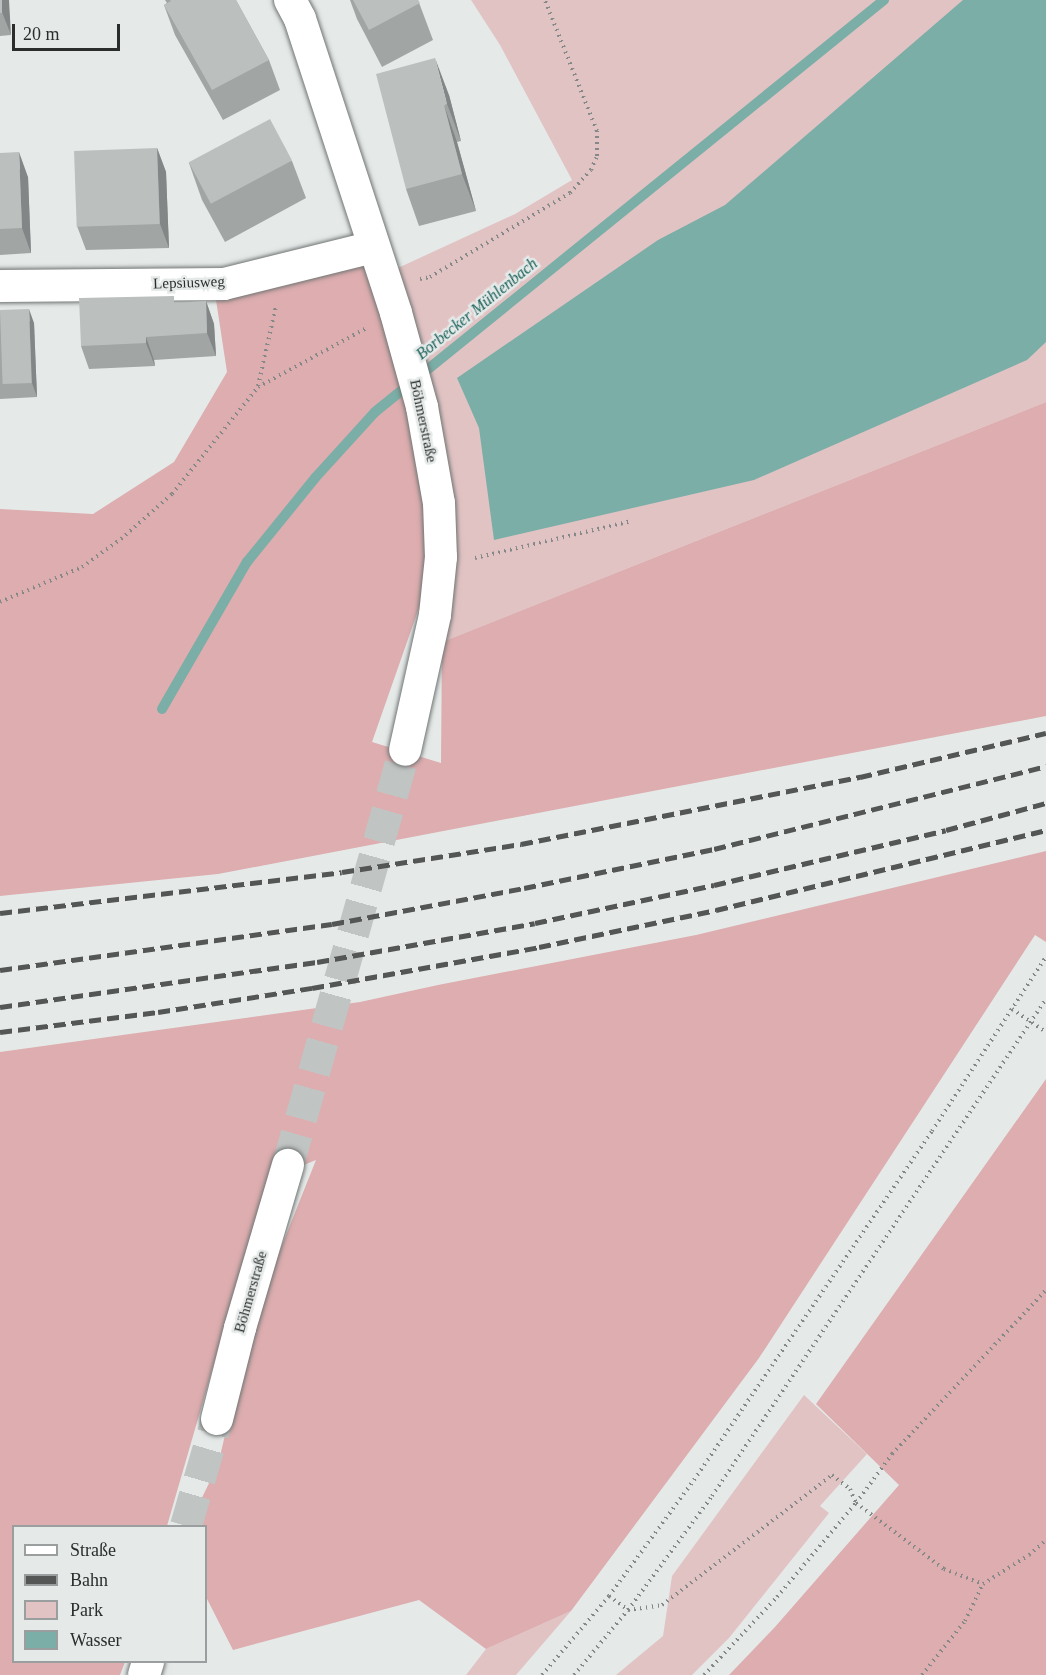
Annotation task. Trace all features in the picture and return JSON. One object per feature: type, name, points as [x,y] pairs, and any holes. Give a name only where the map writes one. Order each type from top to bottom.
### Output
[{"type":"street","name":"Böhmerstraße","points":[[290,0],[300,19],[395,312],[422,407],[439,503],[441,557],[435,615],[405,750]]},
{"type":"street","name":"Lepsiusweg","points":[[0,285],[224,284],[374,247]]},
{"type":"street","name":"Böhmerstraße","points":[[217,1419],[240,1328],[288,1165]]},
{"type":"path","points":[[0,602],[82,567],[121,539],[172,494],[258,387],[395,312],[430,277],[570,193],[591,170],[597,156],[597,131],[545,0]]},
{"type":"path","points":[[258,387],[282,270]]},
{"type":"path","points":[[470,559],[632,521]]},
{"type":"path","points":[[542,1675],[609,1596],[694,1480],[1046,957]]},
{"type":"path","points":[[574,1675],[627,1610],[712,1496],[1046,999]]},
{"type":"path","points":[[1012,1009],[1046,1032]]},
{"type":"path","points":[[704,1675],[777,1597],[856,1503],[892,1454],[1046,1290]]},
{"type":"path","points":[[609,1596],[627,1610],[662,1605],[832,1475],[850,1489],[856,1503],[944,1569],[983,1584]]},
{"type":"path","points":[[922,1675],[965,1621],[983,1584],[1029,1555],[1046,1540]]},
{"type":"green space","points":[[471,0],[1046,0],[1046,402],[442,642],[387,273],[515,214],[572,180],[500,45]]},
{"type":"green space","points":[[804,1395],[867,1454],[820,1506],[829,1513],[729,1638],[692,1675],[616,1675],[663,1636],[672,1576]]},
{"type":"green space","points":[[571,1611],[516,1675],[466,1675],[486,1649]]},
{"type":"shaded area","points":[[373,251],[434,504],[421,602],[372,742],[441,763],[442,642],[1046,402],[1046,716],[218,874],[0,896],[0,509],[93,514],[174,462],[227,372],[214,287]]},
{"type":"shaded area","points":[[1046,851],[1046,942],[1035,935],[759,1358],[571,1611],[486,1649],[419,1600],[233,1650],[207,1599],[207,1525],[188,1525],[218,1465],[251,1323],[316,1160],[267,1180],[167,1525],[12,1525],[12,1663],[125,1663],[120,1675],[0,1675],[0,1052],[360,1002],[696,935]]},
{"type":"shaded area","points":[[1046,1079],[1046,1675],[729,1675],[775,1627],[899,1485],[816,1404]]},
{"type":"water","points":[[963,0],[1046,0],[1046,342],[1027,360],[754,480],[494,540],[479,428],[457,378],[658,240],[725,205]]},
{"type":"building","points":[[0,0],[2,0],[2,13],[0,13]]},
{"type":"building","points":[[170,0],[236,0],[269,60],[212,90],[164,5]]},
{"type":"building","points":[[353,0],[418,0],[420,3],[369,30]]},
{"type":"building","points":[[435,58],[447,104],[444,105],[462,174],[406,189],[376,74]]},
{"type":"building","points":[[270,119],[292,160],[211,204],[189,162]]},
{"type":"building","points":[[157,148],[160,224],[77,227],[74,151]]},
{"type":"building","points":[[19,152],[22,228],[0,229],[0,153]]},
{"type":"building","points":[[174,296],[174,303],[206,301],[207,333],[146,337],[146,343],[81,346],[79,298]]},
{"type":"building","points":[[29,309],[32,383],[3,384],[0,310]]},
{"type":"waterway","name":"Borbecker Mühlenbach","points":[[162,709],[247,562],[315,478],[375,412],[884,0]]},
{"type":"tunnel","points":[[288,1165],[405,750]]},
{"type":"tunnel","points":[[186,1525],[217,1419]]},
{"type":"railway","points":[[0,913],[342,872],[521,844],[860,777],[1046,733]]},
{"type":"railway","points":[[0,970],[332,924],[524,888],[714,849],[1046,766]]},
{"type":"railway","points":[[0,1007],[317,962],[535,923],[714,885],[946,830],[1046,803]]},
{"type":"railway","points":[[0,1032],[158,1012],[312,988],[539,947],[716,910],[1046,830]]}]
